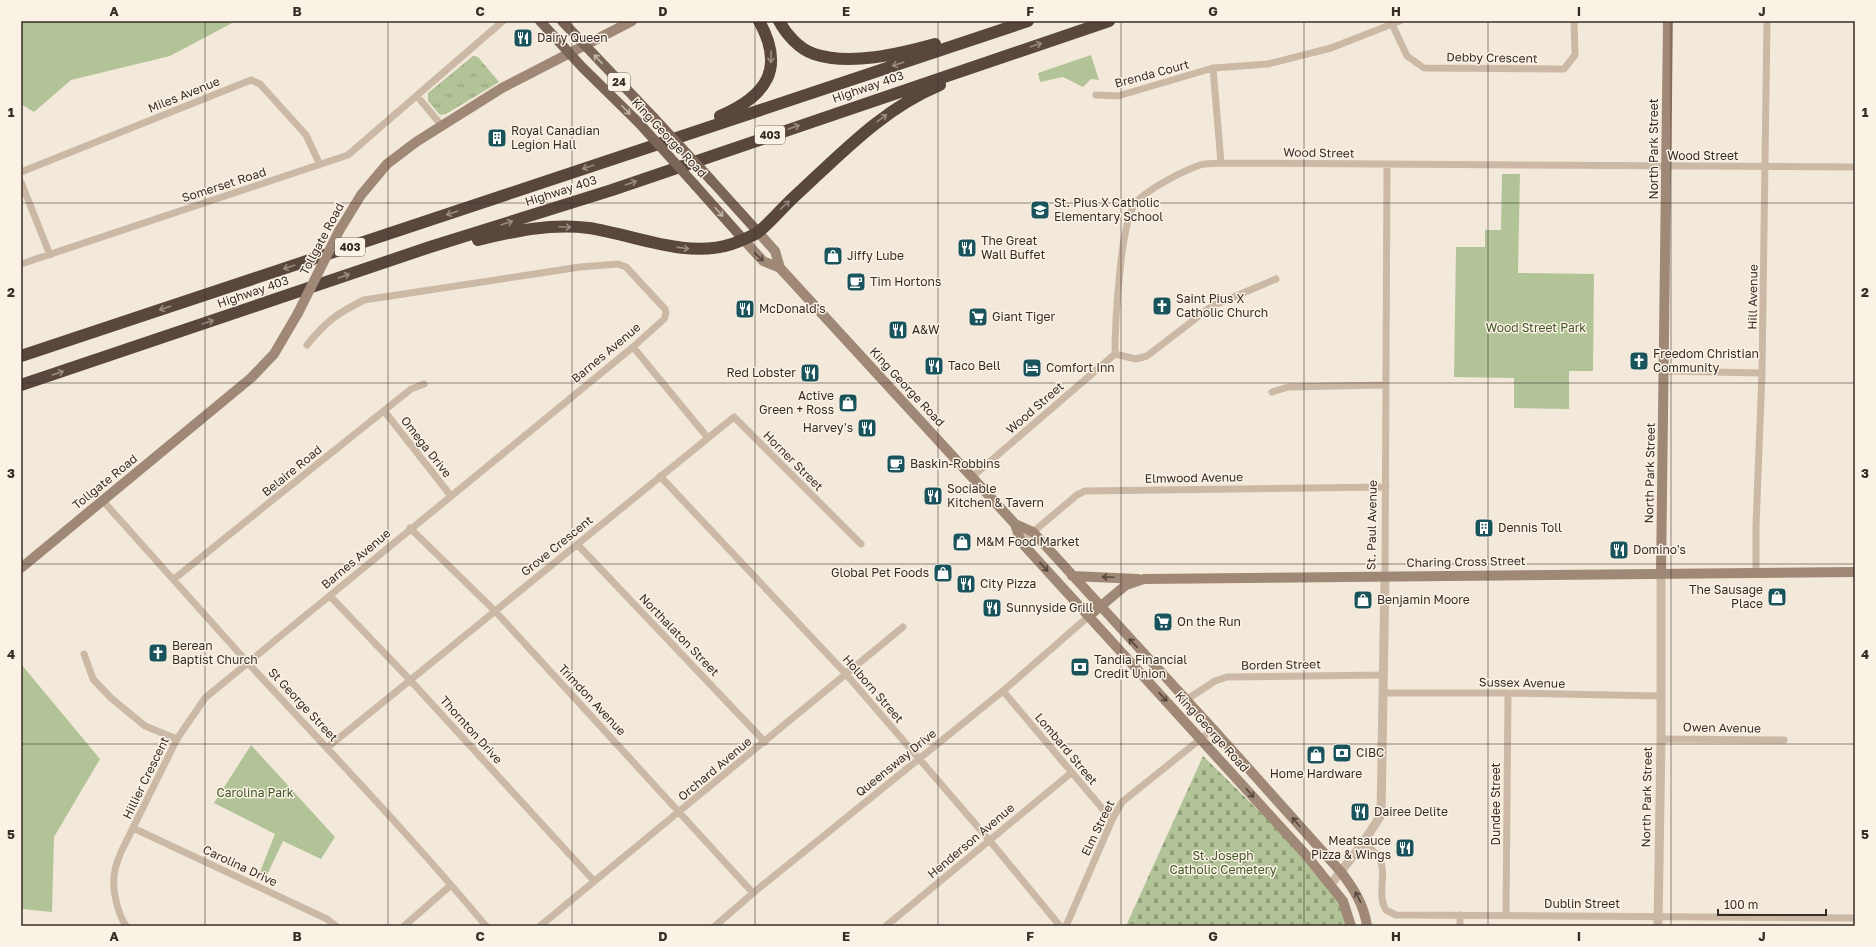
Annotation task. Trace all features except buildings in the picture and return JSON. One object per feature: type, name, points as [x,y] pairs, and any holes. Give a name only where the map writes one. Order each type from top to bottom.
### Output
[{"type":"highway","points":[[678,137],[698,125],[741,107],[760,91],[770,71],[772,53],[766,33],[760,21]]},
{"type":"highway","points":[[779,21],[799,46],[813,54],[844,60],[906,52],[1023,21]]},
{"type":"highway","name":"Highway 403","points":[[21,356],[1028,21]]},
{"type":"highway","name":"Highway 403","points":[[21,385],[430,248],[612,190],[1109,21]]},
{"type":"highway","points":[[430,248],[450,247],[508,233],[554,226],[589,228],[685,248],[712,248],[732,244],[758,232],[881,118],[922,93],[990,65],[1012,53]]},
{"type":"main road","name":"King George Road","points":[[540,21],[569,53],[639,123],[763,261],[780,268],[1015,524],[1033,532],[1341,872]]},
{"type":"main road","name":"King George Road","points":[[562,21],[654,118],[775,251],[780,268]]},
{"type":"main road","name":"Tollgate Road","points":[[21,568],[251,378],[274,354],[298,312],[339,231],[361,195],[387,164],[442,126],[502,88],[632,21]]},
{"type":"main road","name":"North Park Street","points":[[1661,573],[1668,21]]},
{"type":"main road","name":"King George Road","points":[[1015,524],[1021,542],[1331,884]]},
{"type":"main road","name":"Charing Cross Street","points":[[1089,616],[1126,585],[1144,579],[1855,572]]},
{"type":"main road","points":[[1072,576],[1144,579]]},
{"type":"main road","points":[[1341,872],[1354,889],[1364,910],[1367,926]]},
{"type":"main road","points":[[1331,884],[1343,901],[1351,926]]},
{"type":"street","name":"Somerset Road","points":[[21,264],[348,155],[503,21]]},
{"type":"street","name":"Debby Crescent","points":[[1396,22],[1407,56],[1424,68],[1564,69],[1575,55],[1574,21]]},
{"type":"street","name":"Hill Avenue","points":[[1756,572],[1756,526],[1762,373],[1767,21]]},
{"type":"street","name":"Brenda Court","points":[[1096,95],[1118,96],[1213,68],[1268,64],[1331,48],[1396,22]]},
{"type":"street","points":[[1213,68],[1221,163]]},
{"type":"street","name":"Miles Avenue","points":[[21,172],[250,80],[260,84],[306,135],[320,165]]},
{"type":"street","points":[[417,96],[442,126]]},
{"type":"street","name":"Wood Street","points":[[972,477],[1115,354],[1116,321],[1127,220],[1134,204],[1148,191],[1201,165],[1221,163],[1855,167]]},
{"type":"street","name":"St. Paul Avenue","points":[[1331,884],[1363,843],[1382,815],[1388,165]]},
{"type":"street","points":[[21,182],[50,255]]},
{"type":"street","name":"Barnes Avenue","points":[[249,663],[410,528],[633,347],[664,320],[666,314],[665,309],[626,267],[618,264],[580,267],[364,300],[340,311],[322,327],[307,344]]},
{"type":"street","points":[[1115,354],[1136,359],[1147,356],[1212,306],[1276,279]]},
{"type":"street","points":[[633,347],[708,438]]},
{"type":"street","points":[[1664,371],[1762,373]]},
{"type":"street","name":"Belaire Road","points":[[174,579],[412,389],[424,384]]},
{"type":"street","points":[[1272,392],[1288,387],[1386,385]]},
{"type":"street","name":"Omega Drive","points":[[385,412],[451,496]]},
{"type":"street","name":"Horner Street","points":[[708,438],[734,417],[860,544]]},
{"type":"street","name":"Grove Crescent","points":[[328,747],[708,438]]},
{"type":"street","name":"Holborn Street","points":[[660,476],[846,674],[990,841],[1060,926]]},
{"type":"street","name":"Elmwood Avenue","points":[[1021,542],[1077,495],[1085,491],[1386,487]]},
{"type":"street","name":"St George Street","points":[[102,501],[249,663],[328,747],[486,926]]},
{"type":"street","name":"Trimdon Avenue","points":[[410,528],[495,611],[753,893]]},
{"type":"street","name":"Northalaton Street","points":[[577,544],[765,742]]},
{"type":"street","name":"North Park Street","points":[[1658,926],[1661,739],[1661,573]]},
{"type":"street","name":"Thornton Drive","points":[[330,596],[410,680],[594,882]]},
{"type":"street","name":"Queensway Drive","points":[[715,926],[753,893],[1003,691],[1089,616]]},
{"type":"street","name":"Orchard Avenue","points":[[540,926],[903,627]]},
{"type":"street","points":[[84,654],[93,679],[111,698],[145,726],[177,739]]},
{"type":"street","name":"Hillier Crescent","points":[[126,926],[120,917],[115,890],[115,872],[121,852],[177,739],[205,698],[249,663]]},
{"type":"street","name":"Borden Street","points":[[1186,700],[1215,681],[1227,677],[1383,675]]},
{"type":"street","name":"Lombard Street","points":[[1003,691],[1112,820]]},
{"type":"street","name":"Sussex Avenue","points":[[1384,693],[1508,693],[1660,696]]},
{"type":"street","name":"Dundee Street","points":[[1506,914],[1508,693]]},
{"type":"street","name":"Elm Street","points":[[1066,926],[1112,820],[1122,802],[1213,729]]},
{"type":"street","name":"Owen Avenue","points":[[1661,739],[1784,740]]},
{"type":"street","name":"Henderson Avenue","points":[[886,926],[1071,773]]},
{"type":"street","name":"Carolina Drive","points":[[133,828],[328,919],[336,926]]},
{"type":"street","name":"Dublin Street","points":[[1363,843],[1379,857],[1382,867],[1381,899],[1383,906],[1389,913],[1396,915],[1460,916],[1506,914],[1855,918]]},
{"type":"street","points":[[404,926],[451,885]]},
{"type":"street","points":[[1460,916],[1460,926]]},
{"type":"green space","points":[[21,21],[236,21],[170,56],[71,80],[34,112],[21,104]]},
{"type":"green space","points":[[1091,55],[1099,80],[1091,79],[1083,87],[1063,77],[1040,82],[1038,73]]},
{"type":"green space","points":[[473,56],[478,57],[499,82],[446,114],[440,115],[428,101],[428,93]]},
{"type":"green space","name":"Wood Street Park","points":[[1502,174],[1520,174],[1518,273],[1594,274],[1593,371],[1569,371],[1569,409],[1514,408],[1514,378],[1454,377],[1456,247],[1485,247],[1485,230],[1501,230]]},
{"type":"green space","points":[[21,664],[100,759],[54,837],[52,912],[21,909]]},
{"type":"green space","name":"Carolina Park","points":[[251,745],[335,837],[321,859],[283,841],[267,875],[260,872],[275,834],[214,803]]},
{"type":"green space","name":"St. Joseph Catholic Cemetery","points":[[1203,756],[1313,864],[1348,917],[1350,926],[1126,926]]},
{"type":"place","name":"Dairy Queen","points":[[523,38]]},
{"type":"place","name":"Royal Canadian Legion Hall","points":[[497,138]]},
{"type":"place","name":"St. Pius X Catholic Elementary School","points":[[1040,210]]},
{"type":"place","name":"The Great Wall Buffet","points":[[967,248]]},
{"type":"place","name":"Jiffy Lube","points":[[833,256]]},
{"type":"place","name":"Tim Hortons","points":[[856,282]]},
{"type":"place","name":"Saint Pius X Catholic Church","points":[[1162,306]]},
{"type":"place","name":"McDonald's","points":[[745,309]]},
{"type":"place","name":"Giant Tiger","points":[[978,317]]},
{"type":"place","name":"A&W","points":[[898,330]]},
{"type":"place","name":"Freedom Christian Community","points":[[1639,361]]},
{"type":"place","name":"Taco Bell","points":[[934,366]]},
{"type":"place","name":"Comfort Inn","points":[[1032,368]]},
{"type":"place","name":"Red Lobster","points":[[810,373]]},
{"type":"place","name":"Active Green + Ross","points":[[848,403]]},
{"type":"place","name":"Harvey's","points":[[867,428]]},
{"type":"place","name":"Baskin-Robbins","points":[[896,464]]},
{"type":"place","name":"Sociable Kitchen & Tavern","points":[[933,496]]},
{"type":"place","name":"Dennis Toll","points":[[1484,528]]},
{"type":"place","name":"M&M Food Market","points":[[962,542]]},
{"type":"place","name":"Domino's","points":[[1619,550]]},
{"type":"place","name":"Global Pet Foods","points":[[943,573]]},
{"type":"place","name":"City Pizza","points":[[966,584]]},
{"type":"place","name":"The Sausage Place","points":[[1777,597]]},
{"type":"place","name":"Benjamin Moore","points":[[1363,600]]},
{"type":"place","name":"Sunnyside Grill","points":[[992,608]]},
{"type":"place","name":"On the Run","points":[[1163,622]]},
{"type":"place","name":"Berean Baptist Church","points":[[158,653]]},
{"type":"place","name":"Tandia Financial Credit Union","points":[[1080,667]]},
{"type":"place","name":"CIBC","points":[[1342,753]]},
{"type":"place","name":"Home Hardware","points":[[1316,755]]},
{"type":"place","name":"Dairee Delite","points":[[1360,812]]},
{"type":"place","name":"Meatsauce Pizza & Wings","points":[[1405,848]]}]
